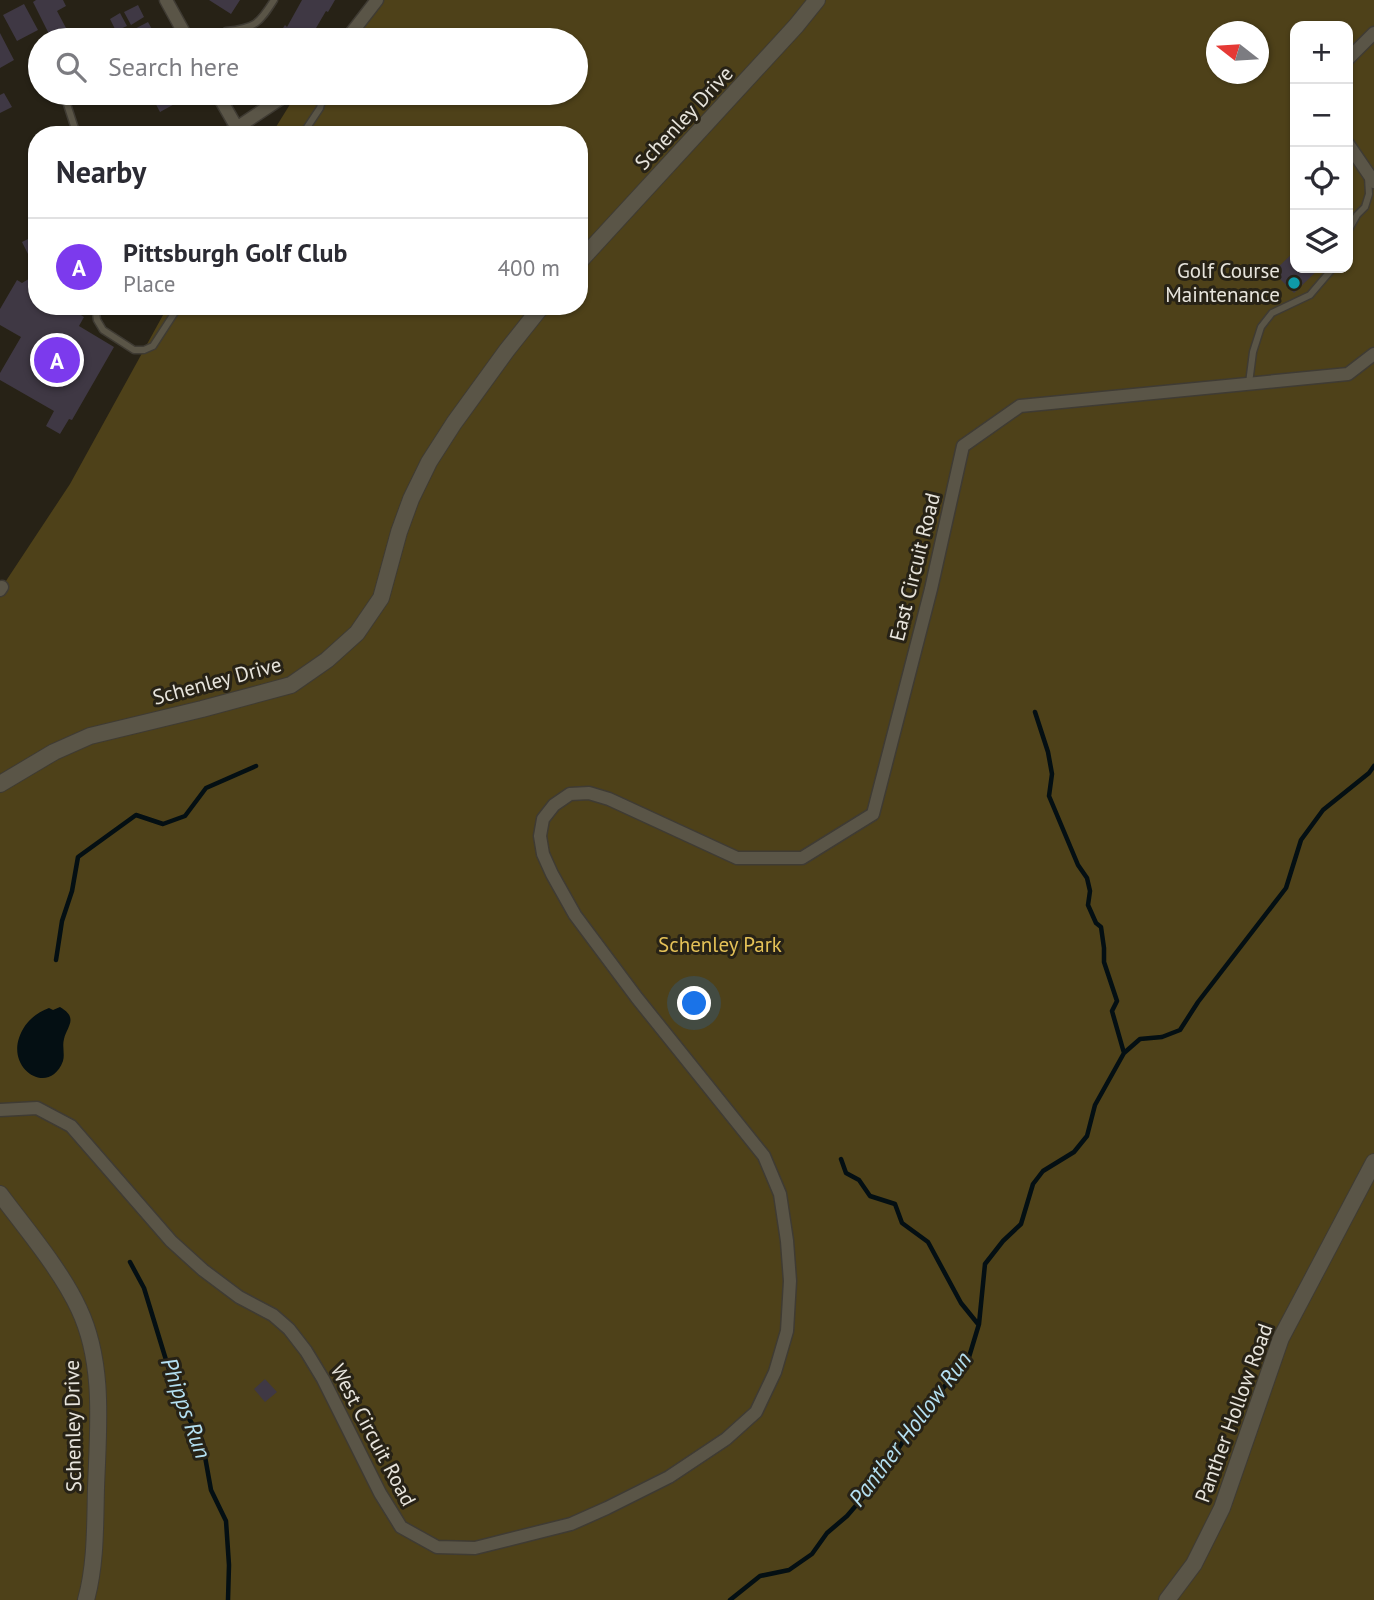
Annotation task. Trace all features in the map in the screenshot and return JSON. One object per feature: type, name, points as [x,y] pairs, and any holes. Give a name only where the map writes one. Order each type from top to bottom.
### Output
[{"type":"street","points":[[166,0],[181,28]]},
{"type":"street","points":[[355,28],[377,0]]},
{"type":"street","name":"Schenley Drive","points":[[588,252],[817,0]]},
{"type":"street","points":[[1353,54],[1374,33]]},
{"type":"street","points":[[222,105],[230,126]]},
{"type":"street","points":[[241,126],[271,105]]},
{"type":"street","points":[[1350,147],[1371,178]]},
{"type":"street","name":"Schenley Drive","points":[[0,784],[54,752],[90,736],[291,685],[327,660],[357,633],[381,598],[399,532],[429,462],[507,349],[535,315]]},
{"type":"street","name":"East Circuit Road","points":[[589,793],[608,799],[737,858],[802,858],[873,814],[931,589],[964,446],[1020,406],[1348,374],[1374,354]]},
{"type":"street","name":"West Circuit Road","points":[[0,1110],[37,1108],[71,1126],[171,1241],[239,1297],[273,1315],[289,1329],[323,1379],[380,1493],[401,1527],[437,1547],[475,1548],[571,1524],[669,1477],[726,1439],[756,1412],[775,1372],[787,1331],[790,1281],[787,1241],[780,1194],[764,1156],[637,998],[575,915],[543,854],[540,836],[543,819],[554,805],[570,794],[589,793]]},
{"type":"street","name":"Panther Hollow Road","points":[[1167,1600],[1194,1564],[1222,1508],[1282,1338],[1374,1162]]},
{"type":"street","name":"Schenley Drive","points":[[0,1194],[67,1286],[80,1310],[95,1361],[99,1422],[95,1529],[92,1572],[86,1600]]},
{"type":"lane","points":[[245,28],[262,20],[274,0]]},
{"type":"lane","points":[[67,105],[74,126]]},
{"type":"lane","points":[[308,126],[321,105]]},
{"type":"lane","points":[[1353,223],[1365,207],[1371,178]]},
{"type":"lane","points":[[1248,385],[1261,327],[1272,313],[1310,295],[1330,273]]},
{"type":"lane","points":[[96,315],[103,330],[134,350],[144,351],[153,346],[173,315]]},
{"type":"green space","name":"Schenley Park","points":[[377,0],[1374,0],[1374,1600],[0,1600],[0,590],[70,484],[163,315],[588,315],[588,126],[277,126],[290,105],[588,105],[588,28],[351,28]]},
{"type":"shaded area","points":[[60,1007],[70,1019],[63,1042],[63,1061],[49,1077],[40,1078],[25,1069],[19,1060],[19,1038],[31,1019],[49,1008],[53,1010]]},
{"type":"building","points":[[63,0],[66,6],[57,11],[66,28],[46,28],[33,2]]},
{"type":"building","points":[[209,0],[240,0],[231,14]]},
{"type":"building","points":[[302,0],[335,0],[316,28],[283,28],[285,25],[287,27]]},
{"type":"building","points":[[24,4],[37,28],[28,28],[28,35],[17,41],[3,15]]},
{"type":"building","points":[[138,5],[144,17],[131,25],[124,12]]},
{"type":"building","points":[[120,13],[127,26],[114,28],[110,19]]},
{"type":"building","points":[[148,22],[151,28],[136,28]]},
{"type":"building","points":[[0,33],[14,60],[0,68]]},
{"type":"building","points":[[4,93],[12,107],[0,113],[0,95]]},
{"type":"building","points":[[156,105],[173,105],[160,112]]},
{"type":"building","points":[[28,239],[28,254],[22,242]]},
{"type":"building","name":"Golf Course Maintenance","points":[[1290,256],[1290,273],[1315,273],[1294,293],[1273,272]]},
{"type":"building","points":[[28,279],[28,315],[81,315],[84,317],[79,326],[114,347],[72,420],[69,419],[60,434],[46,426],[54,411],[0,380],[0,373],[21,337],[0,325],[0,309],[17,280],[22,283]]},
{"type":"building","points":[[265,1379],[277,1392],[265,1402],[254,1389]]},
{"type":"waterway","points":[[1035,712],[1052,774],[1049,796],[1078,865],[1087,878],[1090,891],[1088,905],[1096,923],[1101,927],[1104,962],[1117,1001],[1112,1011],[1124,1053]]},
{"type":"waterway","points":[[56,960],[62,921],[72,891],[78,857],[136,815],[163,824],[185,816],[206,788],[256,766]]},
{"type":"waterway","name":"Panther Hollow Run","points":[[730,1600],[760,1576],[789,1570],[812,1554],[827,1533],[847,1516],[877,1481],[919,1417],[969,1357],[979,1324],[985,1264],[1021,1224],[1033,1184],[1043,1171],[1074,1152],[1087,1136],[1095,1105],[1124,1053],[1140,1039],[1162,1037],[1180,1030],[1198,1002],[1286,888],[1301,840],[1323,810],[1374,766]]},
{"type":"waterway","points":[[841,1159],[846,1173],[859,1180],[870,1196],[895,1204],[902,1223],[928,1242],[961,1303],[978,1324]]},
{"type":"waterway","name":"Phipps Run","points":[[130,1262],[144,1288],[185,1412],[202,1440],[211,1490],[226,1521],[228,1600]]},
{"type":"place","name":"Golf Course Maintenance","points":[[1294,283]]},
{"type":"place","name":"Pittsburgh Golf Club","points":[[57,360]]}]
